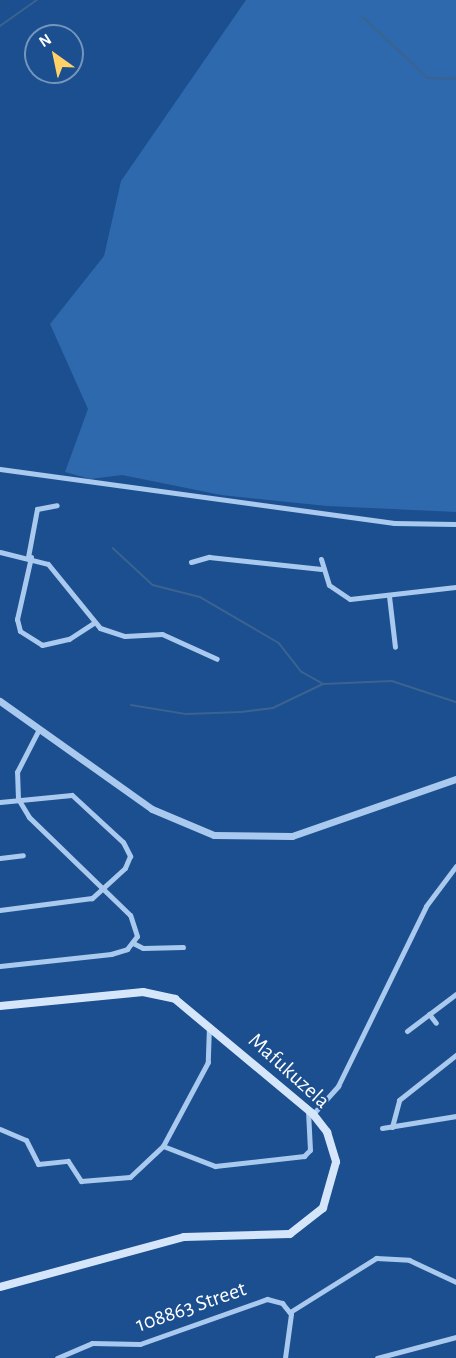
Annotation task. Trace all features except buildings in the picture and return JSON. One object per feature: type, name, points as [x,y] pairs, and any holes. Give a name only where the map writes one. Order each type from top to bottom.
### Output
[{"type":"main road","name":"Mafukuzela","points":[[0,1006],[143,992],[175,999],[209,1024],[310,1112],[333,1147],[336,1176],[323,1209],[301,1229],[276,1238],[184,1238],[0,1287]]},
{"type":"street","points":[[0,469],[394,523],[456,524]]},
{"type":"street","points":[[57,505],[37,509],[30,557],[16,619],[20,631],[42,645],[69,639],[93,622]]},
{"type":"street","points":[[0,552],[30,557],[52,568],[93,622],[125,636],[162,634],[217,659]]},
{"type":"street","points":[[191,562],[209,558],[321,569]]},
{"type":"street","points":[[321,559],[321,569],[343,596],[389,596],[456,587]]},
{"type":"street","points":[[389,596],[395,647]]},
{"type":"street","points":[[0,701],[169,819],[240,839],[306,833],[456,779]]},
{"type":"street","points":[[39,729],[20,762],[18,799],[28,817],[133,919],[133,943]]},
{"type":"street","points":[[0,802],[72,795],[123,842],[128,865],[92,898],[0,910]]},
{"type":"street","points":[[0,858],[23,855]]},
{"type":"street","points":[[163,1146],[215,1166],[304,1156],[310,1150],[310,1112],[338,1086],[426,906],[456,866]]},
{"type":"street","points":[[133,943],[143,948],[183,947]]},
{"type":"street","points":[[0,966],[111,954],[133,943]]},
{"type":"street","points":[[407,1030],[456,994]]},
{"type":"street","points":[[429,1014],[436,1023]]},
{"type":"street","points":[[0,1129],[26,1140],[38,1164],[68,1161],[81,1181],[130,1177],[163,1146],[208,1062],[209,1024]]},
{"type":"street","points":[[393,1127],[399,1100],[456,1055]]},
{"type":"street","points":[[382,1128],[456,1116]]},
{"type":"street","points":[[285,1358],[292,1321],[290,1312],[376,1258],[410,1260],[456,1282]]},
{"type":"street","name":"108863 Street","points":[[57,1358],[92,1343],[140,1344],[258,1300],[277,1301],[290,1312]]},
{"type":"street","points":[[377,1358],[456,1337]]},
{"type":"shaded area","points":[[246,0],[456,0],[456,512],[327,506],[221,495],[122,475],[90,479],[65,472],[88,409],[50,324],[104,256],[121,181]]},
{"type":"waterway","points":[[0,26],[37,0]]},
{"type":"waterway","points":[[362,16],[428,78],[456,79]]},
{"type":"waterway","points":[[113,548],[153,585],[200,597],[279,643],[302,672],[322,683]]},
{"type":"waterway","points":[[131,705],[186,714],[241,712],[273,708],[323,684],[392,681],[456,702]]}]
